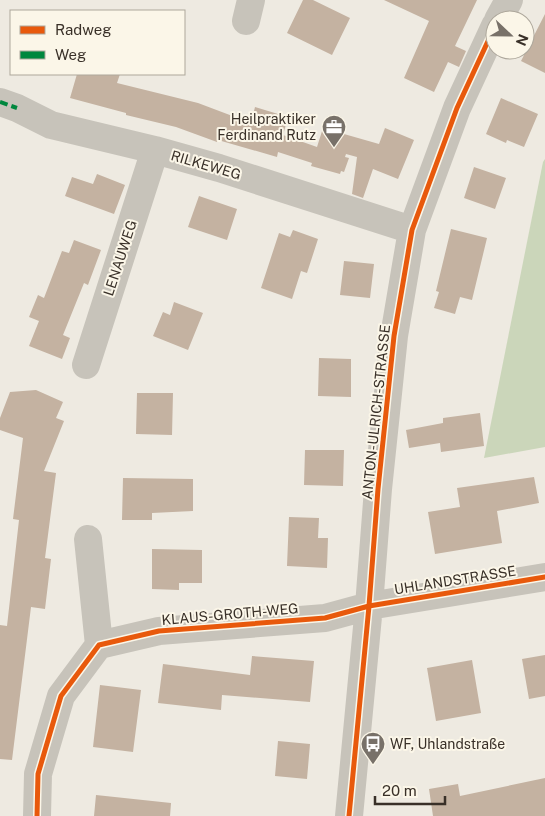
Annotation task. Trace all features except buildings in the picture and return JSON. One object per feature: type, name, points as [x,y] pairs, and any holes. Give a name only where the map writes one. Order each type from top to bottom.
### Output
[{"type":"street","name":"ANTON-ULRICH-STRASSE","points":[[349,816],[378,489],[394,336],[412,230],[458,108],[485,48]]},
{"type":"street","name":"RILKEWEG","points":[[0,102],[17,108],[51,125],[155,150],[219,168],[412,230]]},
{"type":"street","name":"LENAUWEG","points":[[86,366],[155,150]]},
{"type":"street","points":[[37,816],[38,774],[61,696],[99,646],[88,539]]},
{"type":"street","name":"UHLANDSTRASSE","points":[[369,606],[545,577]]},
{"type":"street","name":"KLAUS-GROTH-WEG","points":[[99,646],[158,631],[326,618],[369,606]]},
{"type":"green space","points":[[545,159],[545,447],[484,458],[543,162]]},
{"type":"marked path","points":[[0,102],[17,108]]},
{"type":"cycle path","points":[[349,816],[378,489],[394,336],[412,230],[457,108],[485,48]]},
{"type":"cycle path","points":[[37,816],[38,774],[61,696],[99,645],[159,631],[325,618],[369,606],[545,577]]},
{"type":"place","name":"Heilpraktiker Ferdinand Rutz","points":[[334,148]]},
{"type":"place","name":"WF, Uhlandstraße","points":[[373,765]]}]
